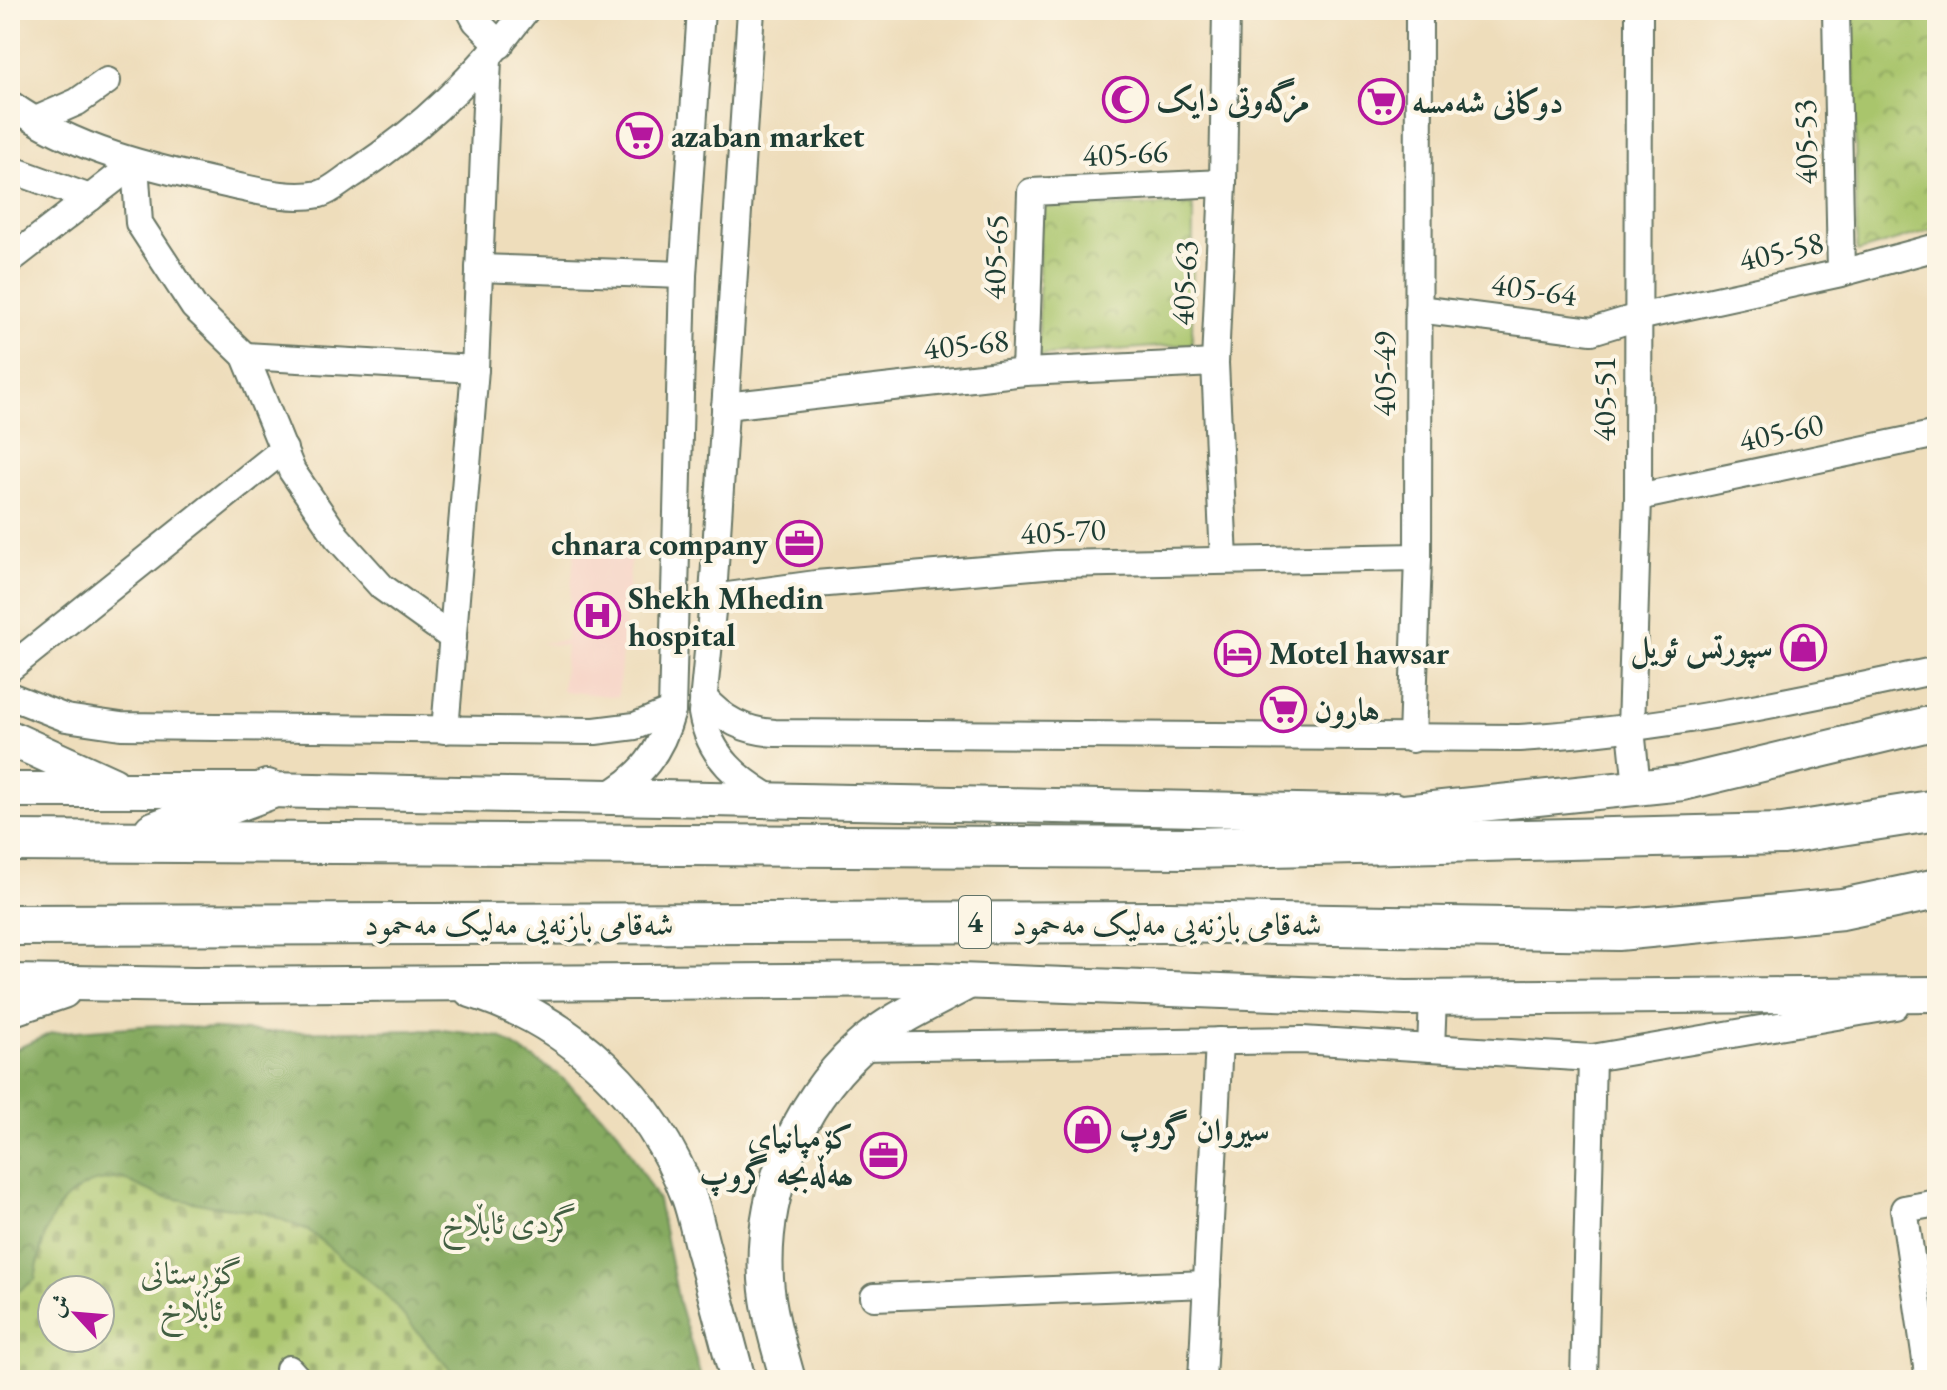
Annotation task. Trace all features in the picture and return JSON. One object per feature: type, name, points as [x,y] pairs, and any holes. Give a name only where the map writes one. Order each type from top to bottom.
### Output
[{"type":"highway","points":[[131,841],[267,790]]},
{"type":"highway","points":[[10,841],[1190,848],[1783,834],[1937,810]]},
{"type":"highway","points":[[1394,813],[1469,842]]},
{"type":"highway","name":"شەقامی بازنەیی مەلیک مەحمود","points":[[10,925],[1169,922],[1618,930],[1842,909],[1937,889]]},
{"type":"main road","points":[[10,790],[267,790],[1394,813],[1683,783],[1937,722]]},
{"type":"main road","points":[[10,738],[124,790]]},
{"type":"main road","points":[[10,982],[969,982],[1433,998],[1937,996]]},
{"type":"main road","points":[[444,982],[511,1005],[549,1024],[594,1058],[634,1099],[657,1134],[689,1198],[738,1380]]},
{"type":"main road","points":[[788,1380],[766,1280],[774,1191],[788,1148],[808,1110],[836,1072],[860,1047],[882,1030],[969,982]]},
{"type":"main road","points":[[10,1009],[87,983]]},
{"type":"street","points":[[445,730],[475,369],[494,51],[470,10]]},
{"type":"street","points":[[10,104],[78,143],[135,163],[283,196],[322,194],[372,161],[439,109],[494,51],[526,10]]},
{"type":"street","points":[[603,798],[620,789],[649,764],[659,747],[672,711],[683,275],[701,10]]},
{"type":"street","points":[[751,10],[713,598],[703,697],[705,728],[718,756],[745,782],[776,801]]},
{"type":"street","name":"405-63","points":[[1224,560],[1215,363],[1226,10]]},
{"type":"street","name":"405-49","points":[[1412,739],[1418,557],[1419,10]]},
{"type":"street","name":"405-51","points":[[1637,787],[1631,729],[1638,497],[1639,10]]},
{"type":"street","name":"405-53","points":[[1836,10],[1841,273]]},
{"type":"street","points":[[36,120],[77,102],[107,81]]},
{"type":"street","points":[[10,260],[135,163]]},
{"type":"street","points":[[135,163],[139,223],[194,307],[245,356],[292,471],[337,537],[382,587],[453,638]]},
{"type":"street","points":[[10,169],[90,198]]},
{"type":"street","name":"405-66","points":[[1031,192],[1223,183]]},
{"type":"street","name":"405-65","points":[[1025,372],[1031,192]]},
{"type":"street","name":"405-58","points":[[1638,317],[1841,273],[1937,247]]},
{"type":"street","points":[[479,268],[683,275]]},
{"type":"street","name":"405-64","points":[[1418,309],[1592,331],[1638,317]]},
{"type":"street","points":[[245,356],[475,369]]},
{"type":"street","name":"405-68","points":[[725,406],[1025,372],[1215,363]]},
{"type":"street","name":"405-60","points":[[1638,497],[1937,434]]},
{"type":"street","points":[[10,668],[284,449]]},
{"type":"street","name":"405-70","points":[[713,598],[816,584],[1056,564],[1418,557]]},
{"type":"street","points":[[703,697],[735,724],[775,733],[1519,738],[1631,729],[1741,712],[1937,670]]},
{"type":"street","points":[[10,696],[66,718],[121,726],[615,729],[635,726],[672,711]]},
{"type":"street","points":[[860,1047],[1302,1040],[1592,1058],[1937,996]]},
{"type":"street","points":[[1431,1048],[1433,998]]},
{"type":"street","points":[[1202,1380],[1219,1041]]},
{"type":"street","points":[[1584,1380],[1592,1058]]},
{"type":"street","points":[[1929,1380],[1904,1209],[1937,1203]]},
{"type":"street","points":[[874,1297],[1207,1284]]},
{"type":"shaded area","name":"Shekh Mhedin hospital","points":[[576,536],[633,541],[622,648],[647,653],[622,651],[618,697],[562,691],[566,646],[539,643],[566,641]]},
{"type":"green space","points":[[1853,10],[1937,10],[1937,228],[1857,252]]},
{"type":"green space","points":[[1193,205],[1192,344],[1039,356],[1039,207]]},
{"type":"green space","name":"گردی ئابڵاخ","points":[[157,1025],[261,1032],[442,1030],[500,1037],[559,1075],[618,1131],[658,1200],[679,1303],[702,1380],[458,1380],[255,1211],[161,1196],[42,1242],[35,1280],[10,1297],[10,1052],[51,1033]]},
{"type":"green space","name":"گۆڕستانی ئابڵاخ","points":[[121,1178],[161,1196],[260,1211],[308,1230],[385,1294],[459,1380],[10,1380],[10,1297],[35,1280],[36,1275],[36,1354],[116,1354],[116,1274],[36,1274],[49,1224],[56,1212],[75,1192],[100,1181]]},
{"type":"place","name":"مزگەوتی دایک","points":[[1125,100]]},
{"type":"place","name":"دوکانی شەمسە","points":[[1381,102]]},
{"type":"place","name":"azaban market","points":[[640,136]]},
{"type":"place","name":"chnara company","points":[[799,544]]},
{"type":"place","name":"Shekh Mhedin hospital","points":[[597,616]]},
{"type":"place","name":"سپورتس ئويل","points":[[1804,647]]},
{"type":"place","name":"Motel hawsar","points":[[1238,653]]},
{"type":"place","name":"هارون","points":[[1283,710]]},
{"type":"place","name":"سیروان گروپ","points":[[1088,1130]]},
{"type":"place","name":"کۆمپانیای ھەڵەبجە گروپ","points":[[884,1155]]}]
